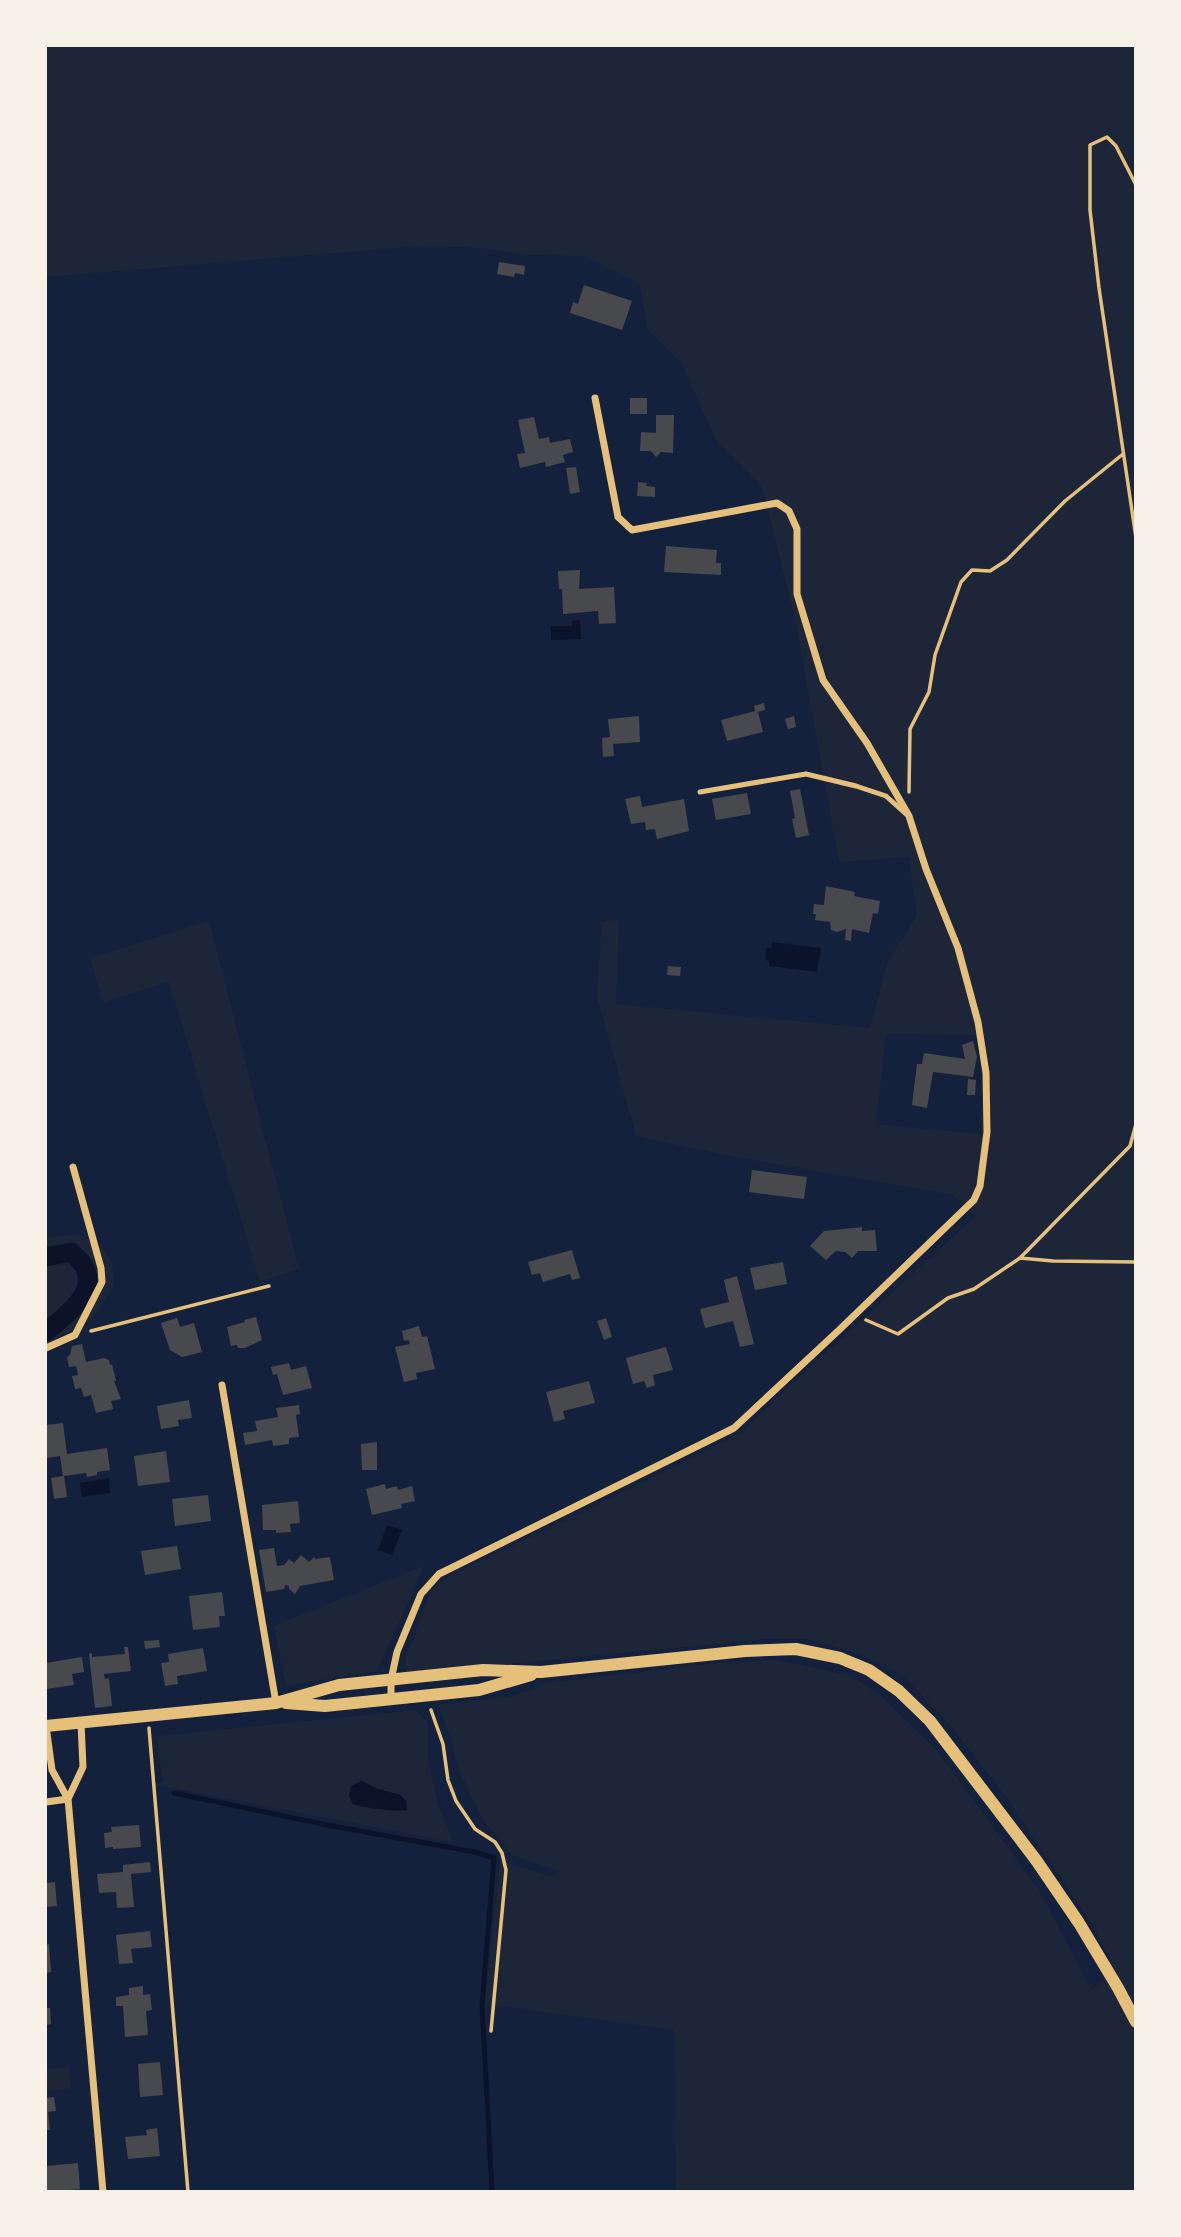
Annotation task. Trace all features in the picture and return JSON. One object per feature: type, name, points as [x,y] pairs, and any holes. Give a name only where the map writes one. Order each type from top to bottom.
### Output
[{"type":"street","points":[[391,1699],[391,1680],[397,1653],[421,1594],[439,1574],[734,1427],[974,1200],[983,1169],[987,1132],[986,1073],[978,1022],[958,948],[926,869],[909,816],[867,743],[823,680],[797,594],[797,529],[789,511],[776,503],[632,530],[618,517],[595,398]]},
{"type":"street","points":[[46,1348],[75,1335],[102,1282],[101,1268],[73,1167]]},
{"type":"street","points":[[222,1385],[276,1703]]},
{"type":"street","points":[[276,1703],[339,1685],[483,1670],[541,1672],[745,1651],[796,1649],[840,1658],[869,1670],[898,1691],[930,1721],[1037,1860],[1079,1923],[1136,2022]]},
{"type":"street","points":[[103,2192],[68,1799],[52,1770],[46,1726],[276,1703],[325,1706],[426,1696],[479,1690],[541,1672]]},
{"type":"street","points":[[68,1799],[83,1767],[81,1723]]},
{"type":"street","points":[[46,1802],[68,1799]]},
{"type":"lane","points":[[701,792],[806,774],[886,796],[909,816]]},
{"type":"path","points":[[1136,185],[1116,146],[1107,137],[1090,145],[1090,210],[1136,538]]},
{"type":"path","points":[[909,816],[910,729],[929,692],[935,655],[961,582],[972,570],[990,571],[1007,561],[1065,501],[1123,454]]},
{"type":"path","points":[[849,1321],[868,1320],[898,1334],[948,1298],[974,1289],[1020,1258],[1130,1146],[1136,1124]]},
{"type":"path","points":[[1020,1258],[1136,1262]]},
{"type":"path","points":[[75,1335],[269,1286]]},
{"type":"path","points":[[426,1696],[443,1744],[447,1780],[475,1829],[495,1842],[502,1853],[506,1870],[491,2031]]},
{"type":"path","points":[[148,1716],[188,2192]]},
{"type":"shaded area","points":[[46,46],[1135,46],[1135,2191],[676,2191],[674,2030],[485,2004],[500,1861],[556,1878],[559,1871],[512,1855],[482,1818],[457,1766],[450,1736],[438,1705],[512,1696],[547,1683],[707,1664],[777,1660],[849,1675],[880,1695],[935,1748],[1039,1890],[1092,1990],[1115,1969],[1089,1919],[1004,1794],[951,1726],[904,1676],[860,1654],[809,1639],[766,1639],[405,1674],[406,1656],[431,1591],[448,1577],[746,1429],[773,1401],[975,1217],[953,1195],[724,1155],[636,1136],[597,997],[602,922],[619,919],[616,1004],[870,1028],[887,963],[917,916],[909,857],[839,862],[795,618],[762,487],[717,442],[682,364],[648,330],[639,284],[584,256],[528,255],[481,248],[421,246],[46,277]],"holes":[[[886,1034],[977,1035],[983,1071],[981,1134],[876,1124]]]},
{"type":"shaded area","points":[[580,620],[581,639],[551,640],[551,626],[572,626],[572,621]]},
{"type":"shaded area","points":[[209,921],[299,1269],[260,1282],[169,982],[103,1002],[90,958]]},
{"type":"shaded area","points":[[772,942],[821,948],[817,972],[769,966],[769,961],[765,960],[766,948],[771,948]]},
{"type":"shaded area","points":[[76,1234],[98,1243],[112,1262],[114,1287],[92,1319],[46,1344],[46,1238]]},
{"type":"shaded area","points":[[109,1478],[110,1493],[82,1497],[80,1483]]},
{"type":"shaded area","points":[[387,1525],[402,1530],[392,1555],[378,1550]]},
{"type":"shaded area","points":[[424,1566],[377,1671],[286,1686],[274,1626]]},
{"type":"shaded area","points":[[416,1710],[428,1723],[428,1759],[438,1805],[453,1842],[150,1784],[163,1782],[157,1736]]},
{"type":"shaded area","points":[[362,1781],[378,1789],[401,1795],[406,1801],[407,1810],[353,1804],[349,1796],[351,1786]]},
{"type":"shaded area","points":[[69,2067],[71,2089],[46,2091],[46,2069]]},
{"type":"building","points":[[499,262],[525,266],[524,275],[515,273],[514,277],[497,274]]},
{"type":"building","points":[[584,285],[632,301],[622,330],[570,313],[573,302],[578,304]]},
{"type":"building","points":[[630,398],[647,398],[647,414],[630,414]]},
{"type":"building","points":[[656,415],[674,415],[673,453],[661,452],[656,457],[651,451],[640,451],[641,432],[656,433]]},
{"type":"building","points":[[534,417],[539,439],[549,437],[550,443],[570,439],[573,452],[563,455],[565,462],[546,467],[545,462],[520,468],[517,454],[525,453],[518,420]]},
{"type":"building","points":[[576,467],[580,492],[570,494],[566,468]]},
{"type":"building","points":[[638,482],[655,487],[655,497],[637,496]]},
{"type":"building","points":[[666,546],[717,550],[716,563],[721,563],[721,575],[664,572]]},
{"type":"building","points":[[580,570],[579,589],[614,587],[616,623],[599,624],[598,611],[563,614],[558,571]]},
{"type":"building","points":[[764,703],[765,710],[758,712],[763,732],[727,741],[721,720],[755,711],[754,706]]},
{"type":"building","points":[[639,716],[640,742],[613,744],[614,756],[603,757],[602,738],[610,737],[608,719]]},
{"type":"building","points":[[794,716],[796,727],[788,729],[785,719]]},
{"type":"building","points":[[800,789],[809,835],[796,838],[790,791]]},
{"type":"building","points":[[747,793],[751,814],[716,820],[712,799]]},
{"type":"building","points":[[640,796],[642,807],[684,799],[689,831],[657,839],[655,829],[646,830],[645,822],[631,824],[625,799]]},
{"type":"building","points":[[826,886],[855,892],[854,896],[880,901],[878,914],[873,913],[869,933],[852,929],[851,941],[845,940],[846,929],[837,932],[831,930],[830,922],[815,920],[814,904],[824,905]]},
{"type":"building","points":[[668,966],[681,967],[680,976],[667,975]]},
{"type":"building","points":[[973,1041],[977,1057],[973,1077],[933,1072],[927,1108],[912,1105],[917,1064],[922,1064],[924,1053],[965,1059],[962,1045]]},
{"type":"building","points":[[968,1079],[976,1080],[975,1095],[967,1095]]},
{"type":"building","points":[[752,1170],[807,1177],[804,1199],[749,1192]]},
{"type":"building","points":[[862,1227],[862,1231],[875,1230],[877,1251],[858,1251],[852,1258],[845,1252],[836,1251],[826,1260],[810,1246],[824,1231]]},
{"type":"building","points":[[572,1250],[580,1278],[572,1280],[570,1274],[543,1282],[540,1273],[532,1275],[528,1262]]},
{"type":"building","points":[[783,1262],[787,1284],[755,1290],[750,1268]]},
{"type":"building","points":[[737,1276],[754,1344],[740,1347],[733,1321],[705,1328],[700,1309],[729,1302],[724,1280]]},
{"type":"building","points":[[256,1317],[262,1340],[245,1348],[231,1346],[227,1327]]},
{"type":"building","points":[[177,1318],[180,1327],[194,1323],[202,1352],[182,1357],[170,1350],[161,1323]]},
{"type":"building","points":[[606,1318],[612,1337],[604,1340],[597,1321]]},
{"type":"building","points":[[419,1326],[422,1337],[427,1336],[435,1369],[416,1373],[417,1379],[404,1382],[395,1347],[410,1344],[409,1340],[404,1341],[402,1331]]},
{"type":"building","points":[[82,1344],[86,1362],[104,1358],[112,1364],[114,1381],[121,1399],[111,1401],[113,1409],[96,1413],[91,1395],[84,1397],[81,1388],[75,1389],[72,1376],[78,1375],[76,1366],[69,1367],[67,1357],[72,1346]]},
{"type":"building","points":[[666,1347],[673,1370],[653,1375],[655,1385],[647,1388],[644,1381],[633,1384],[626,1358]]},
{"type":"building","points":[[289,1363],[291,1370],[306,1366],[312,1388],[283,1395],[277,1374],[273,1375],[271,1367]]},
{"type":"building","points":[[589,1381],[595,1403],[563,1411],[565,1419],[554,1422],[546,1392]]},
{"type":"building","points":[[189,1400],[192,1418],[178,1420],[179,1426],[161,1429],[157,1406]]},
{"type":"building","points":[[299,1405],[300,1414],[296,1415],[299,1437],[289,1438],[289,1444],[273,1446],[272,1440],[245,1445],[243,1433],[257,1431],[255,1421],[278,1417],[276,1408]]},
{"type":"building","points":[[63,1423],[67,1454],[107,1448],[110,1470],[87,1477],[86,1473],[64,1476],[67,1497],[54,1499],[51,1478],[63,1476],[60,1456],[46,1458],[46,1425]]},
{"type":"building","points":[[377,1442],[377,1470],[362,1470],[361,1444]]},
{"type":"building","points":[[166,1451],[170,1482],[138,1486],[134,1456]]},
{"type":"building","points":[[385,1484],[386,1489],[397,1486],[398,1490],[412,1486],[415,1501],[401,1504],[402,1508],[372,1515],[366,1489]]},
{"type":"building","points":[[208,1495],[211,1521],[175,1526],[172,1499]]},
{"type":"building","points":[[298,1501],[300,1523],[290,1524],[291,1532],[263,1530],[262,1505]]},
{"type":"building","points":[[177,1546],[181,1569],[145,1575],[141,1551]]},
{"type":"building","points":[[274,1548],[277,1566],[284,1565],[289,1559],[294,1563],[301,1555],[309,1562],[314,1557],[330,1557],[334,1580],[300,1586],[295,1594],[285,1585],[284,1589],[266,1592],[259,1550]]},
{"type":"building","points":[[222,1592],[225,1616],[219,1616],[220,1627],[193,1630],[189,1596]]},
{"type":"building","points":[[159,1640],[160,1647],[145,1649],[144,1641]]},
{"type":"building","points":[[124,1647],[128,1647],[131,1671],[104,1674],[105,1679],[109,1678],[112,1706],[95,1708],[89,1654],[92,1653],[92,1657],[125,1654]]},
{"type":"building","points":[[203,1648],[207,1671],[177,1676],[178,1684],[165,1686],[161,1663],[169,1662],[168,1654]]},
{"type":"building","points":[[82,1657],[84,1672],[72,1674],[74,1685],[46,1689],[46,1663]]},
{"type":"building","points":[[139,1825],[141,1847],[105,1848],[104,1833],[112,1832],[111,1827]]},
{"type":"building","points":[[150,1862],[151,1872],[131,1874],[134,1907],[117,1908],[116,1892],[99,1893],[97,1874],[123,1872],[123,1865]]},
{"type":"building","points":[[55,1882],[57,1906],[46,1907],[46,1883]]},
{"type":"building","points":[[150,1931],[152,1947],[131,1949],[133,1963],[119,1964],[116,1935]]},
{"type":"building","points":[[49,1944],[51,1972],[46,1973],[46,1945]]},
{"type":"building","points":[[143,1986],[143,1995],[150,1994],[152,2010],[146,2011],[148,2035],[125,2037],[123,2006],[116,2006],[116,1997],[129,1995],[129,1988]]},
{"type":"building","points":[[46,2008],[50,2008],[51,2024],[46,2025]]},
{"type":"building","points":[[160,2062],[163,2095],[140,2097],[138,2064]]},
{"type":"building","points":[[54,2097],[56,2111],[48,2112],[50,2130],[46,2130],[46,2098]]},
{"type":"building","points":[[157,2128],[160,2156],[128,2159],[125,2137],[147,2135],[146,2130]]},
{"type":"building","points":[[78,2163],[80,2189],[46,2192],[46,2166]]},
{"type":"waterway","points":[[46,1257],[71,1252],[82,1263],[87,1275],[87,1285],[78,1303],[46,1332]]},
{"type":"waterway","points":[[174,1793],[494,1858],[482,2005],[492,2192]]}]
